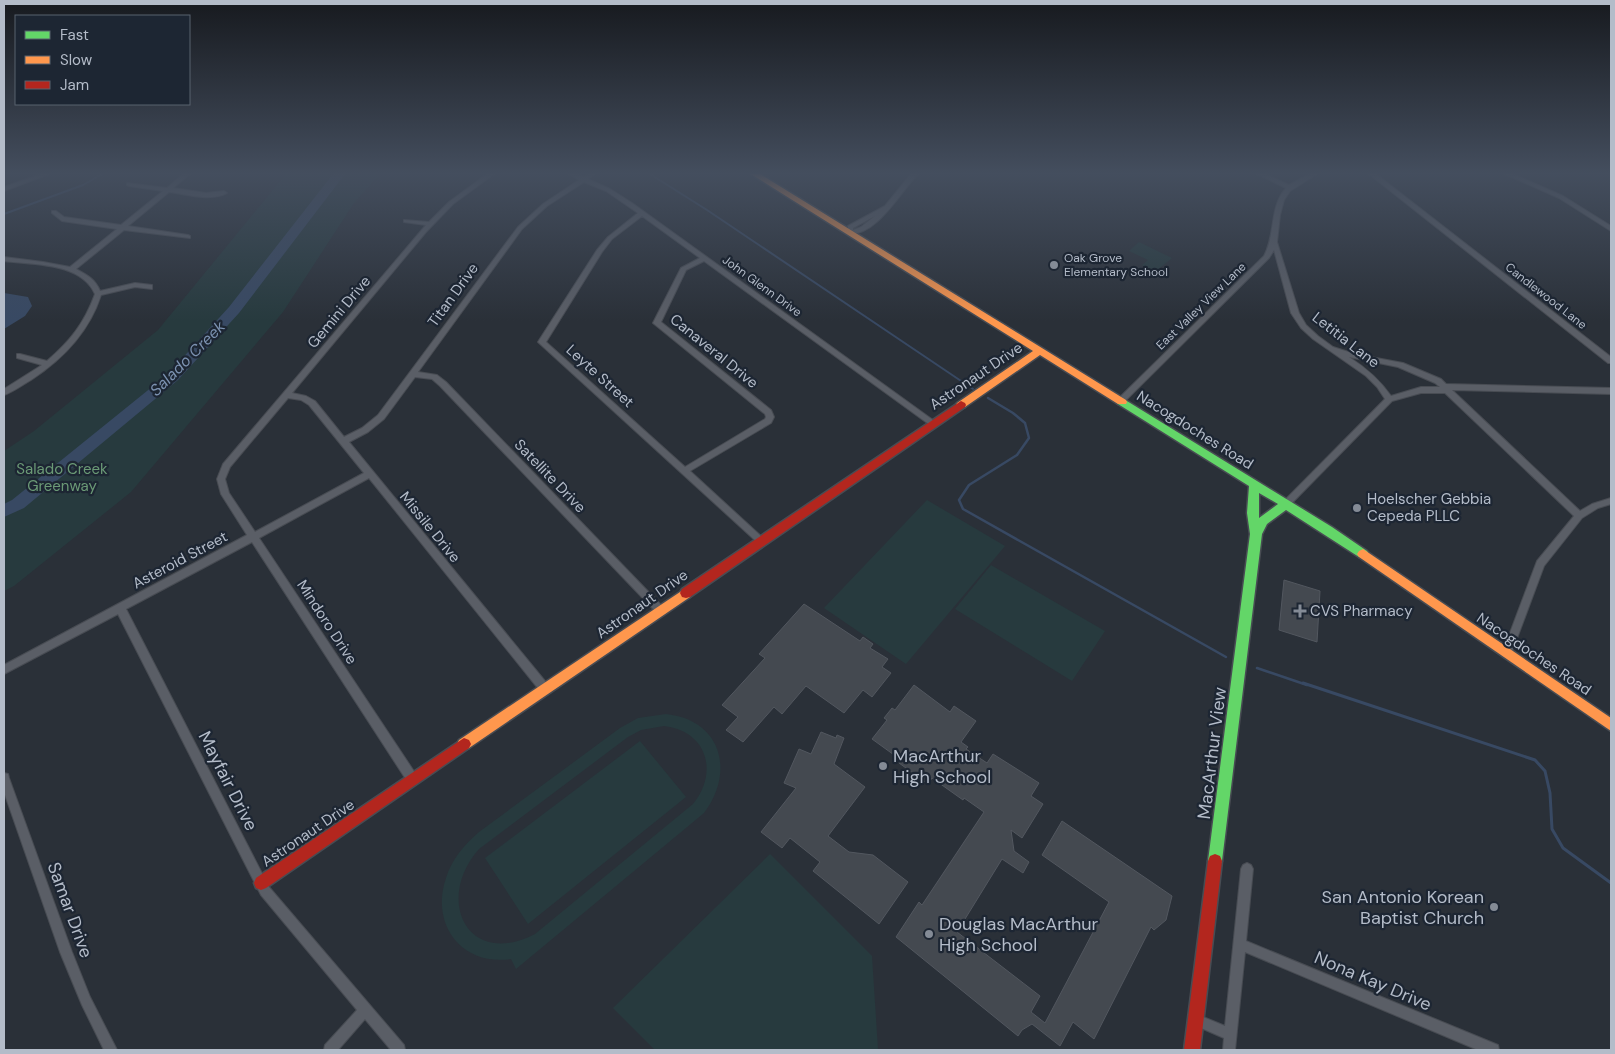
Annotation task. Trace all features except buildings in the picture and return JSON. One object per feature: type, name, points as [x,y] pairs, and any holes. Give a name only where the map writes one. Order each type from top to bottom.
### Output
[{"type":"street","points":[[93,223],[188,237]]},
{"type":"street","points":[[71,270],[127,223]]},
{"type":"street","points":[[423,223],[430,224]]},
{"type":"street","name":"Titan Drive","points":[[344,441],[377,421],[525,223]]},
{"type":"street","name":"Leyte Street","points":[[629,223],[610,238],[599,251],[542,342],[760,540]]},
{"type":"street","name":"John Glenn Drive","points":[[656,223],[934,423]]},
{"type":"street","name":"Nacogdoches Road","points":[[834,223],[1328,530],[1611,725]]},
{"type":"street","points":[[850,233],[858,232],[870,223]]},
{"type":"street","name":"East Valley View Lane","points":[[1120,401],[1262,262],[1275,243],[1277,223]]},
{"type":"street","name":"Candlewood Lane","points":[[1435,223],[1611,362]]},
{"type":"street","name":"Gemini Drive","points":[[221,479],[226,466],[430,224]]},
{"type":"street","name":"Letitia Lane","points":[[1275,243],[1298,318],[1310,333],[1374,378],[1389,399]]},
{"type":"street","name":"Canaveral Drive","points":[[684,471],[768,421],[770,416],[768,412],[657,323],[683,269],[704,258]]},
{"type":"street","points":[[4,259],[71,270],[84,274],[92,281],[98,294],[92,314],[65,349],[48,364],[4,392]]},
{"type":"street","points":[[98,294],[135,286],[150,287]]},
{"type":"street","points":[[1334,349],[1354,356],[1400,365],[1443,386],[1579,516]]},
{"type":"street","name":"Astronaut Drive","points":[[261,883],[760,540],[1040,351]]},
{"type":"street","points":[[20,356],[48,364]]},
{"type":"street","name":"Satellite Drive","points":[[412,374],[434,377],[443,384],[660,610]]},
{"type":"street","points":[[1256,534],[1263,521],[1286,504],[1389,399],[1443,386],[1611,391]]},
{"type":"street","name":"Missile Drive","points":[[286,395],[303,398],[312,403],[545,689]]},
{"type":"street","name":"Asteroid Street","points":[[4,670],[370,474]]},
{"type":"street","name":"Mindoro Drive","points":[[221,479],[225,494],[252,537],[413,780]]},
{"type":"street","name":"MacArthur View","points":[[1192,1050],[1256,534],[1252,513],[1254,484]]},
{"type":"street","points":[[1507,654],[1540,564],[1579,516],[1595,506],[1611,501]]},
{"type":"street","name":"Mayfair Drive","points":[[120,608],[261,883],[275,906],[399,1050]]},
{"type":"street","name":"Samar Drive","points":[[4,778],[66,952],[86,1001],[111,1050]]},
{"type":"street","points":[[1228,1050],[1247,869]]},
{"type":"street","name":"Nona Kay Drive","points":[[1239,944],[1493,1050]]},
{"type":"street","points":[[330,1050],[365,1010]]},
{"type":"street","points":[[1196,1020],[1230,1034]]},
{"type":"green space","name":"Salado Creek Greenway","points":[[246,223],[341,223],[283,312],[131,492],[14,586],[4,591],[4,451],[34,431],[158,330]]},
{"type":"green space","points":[[1139,242],[1172,258],[1156,271],[1142,265],[1148,260],[1129,251]]},
{"type":"green space","points":[[927,500],[1005,546],[906,664],[824,608]]},
{"type":"green space","points":[[991,565],[1105,631],[1072,681],[955,609]]},
{"type":"green space","points":[[666,714],[685,718],[700,726],[711,737],[718,750],[720,765],[719,781],[714,797],[704,813],[516,969],[511,959],[493,959],[478,956],[465,949],[454,939],[447,926],[443,911],[442,895],[446,878],[459,853],[479,832],[620,728],[638,718]],"holes":[[[664,726],[679,729],[699,744],[707,767],[701,792],[693,804],[535,934],[512,942],[492,943],[476,936],[465,924],[459,908],[459,889],[466,869],[479,849],[628,737],[641,730]]]},
{"type":"green space","points":[[640,741],[686,797],[528,924],[485,858]]},
{"type":"green space","points":[[770,854],[872,956],[878,1049],[655,1050],[613,1008]]},
{"type":"water","points":[[4,293],[28,297],[32,306],[25,316],[4,329]]},
{"type":"waterway","name":"Salado Creek","points":[[4,511],[18,504],[173,377],[234,310],[301,223]]},
{"type":"waterway","points":[[727,223],[973,389]]},
{"type":"waterway","points":[[988,398],[1013,413],[1025,423],[1029,438],[1017,455],[969,485],[959,500],[963,509],[1226,657]]},
{"type":"waterway","points":[[1257,668],[1307,685]]},
{"type":"waterway","points":[[1303,683],[1535,760],[1545,771],[1550,793],[1552,829],[1563,848],[1611,883]]},
{"type":"traffic: fast","points":[[1122,402],[1328,530],[1363,554]]},
{"type":"traffic: fast","points":[[1254,484],[1253,513],[1256,534]]},
{"type":"traffic: fast","points":[[1215,861],[1256,534],[1263,521],[1286,504]]},
{"type":"traffic: slow","points":[[834,223],[1122,402]]},
{"type":"traffic: slow","points":[[961,405],[1040,351]]},
{"type":"traffic: slow","points":[[1363,554],[1611,725]]},
{"type":"traffic: slow","points":[[464,744],[686,593]]},
{"type":"traffic: jam","points":[[686,593],[961,405]]},
{"type":"traffic: jam","points":[[261,883],[464,744]]},
{"type":"traffic: jam","points":[[1192,1050],[1215,861]]},
{"type":"place","name":"Oak Grove Elementary School","points":[[1054,265]]},
{"type":"place","name":"Hoelscher Gebbia Cepeda PLLC","points":[[1357,508]]},
{"type":"place","name":"CVS Pharmacy","points":[[1300,611]]},
{"type":"place","name":"MacArthur High School","points":[[883,766]]},
{"type":"place","name":"San Antonio Korean Baptist Church","points":[[1494,907]]},
{"type":"place","name":"Douglas MacArthur High School","points":[[929,934]]}]
